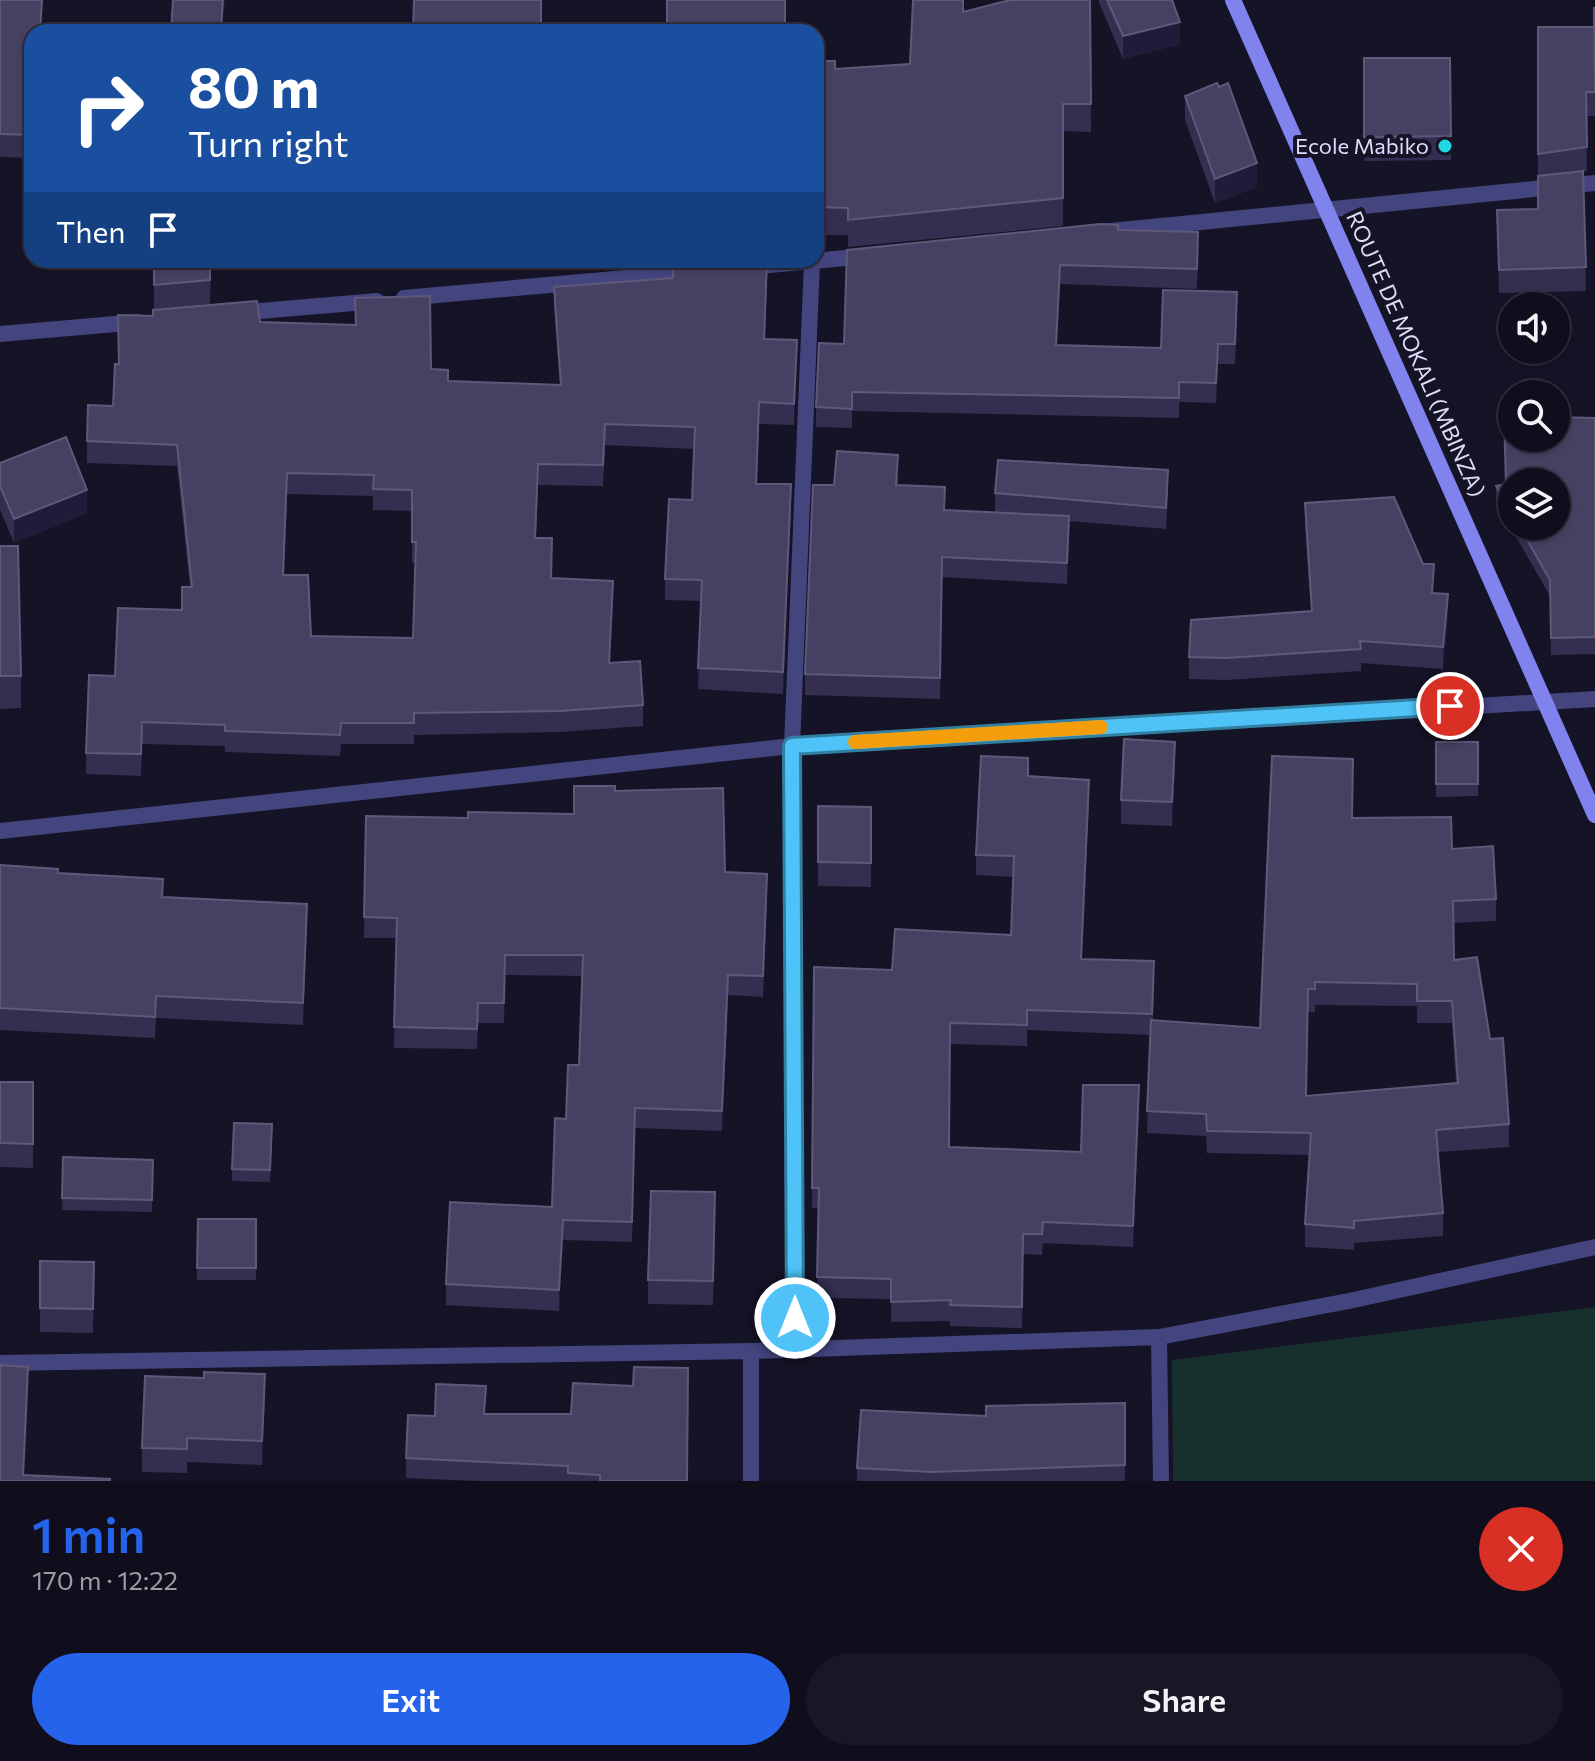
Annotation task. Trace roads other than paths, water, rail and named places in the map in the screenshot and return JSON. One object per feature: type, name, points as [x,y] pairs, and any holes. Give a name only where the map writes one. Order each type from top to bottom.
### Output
[{"type":"street","name":"ROUTE DE MOKALI (MBINZA)","points":[[1233,0],[1595,815]]},
{"type":"street","points":[[1078,234],[1595,183]]},
{"type":"street","points":[[824,261],[891,254]]},
{"type":"street","points":[[223,314],[747,268]]},
{"type":"street","points":[[795,1350],[792,746],[812,268]]},
{"type":"street","points":[[0,334],[159,320]]},
{"type":"street","points":[[0,831],[792,746],[1595,699]]},
{"type":"street","points":[[0,1363],[751,1351],[1159,1337],[1349,1301],[1595,1247]]},
{"type":"street","points":[[1159,1337],[1161,1481]]},
{"type":"street","points":[[751,1351],[751,1481]]},
{"type":"place","name":"Ecole Mabiko","points":[[1445,146]]}]
